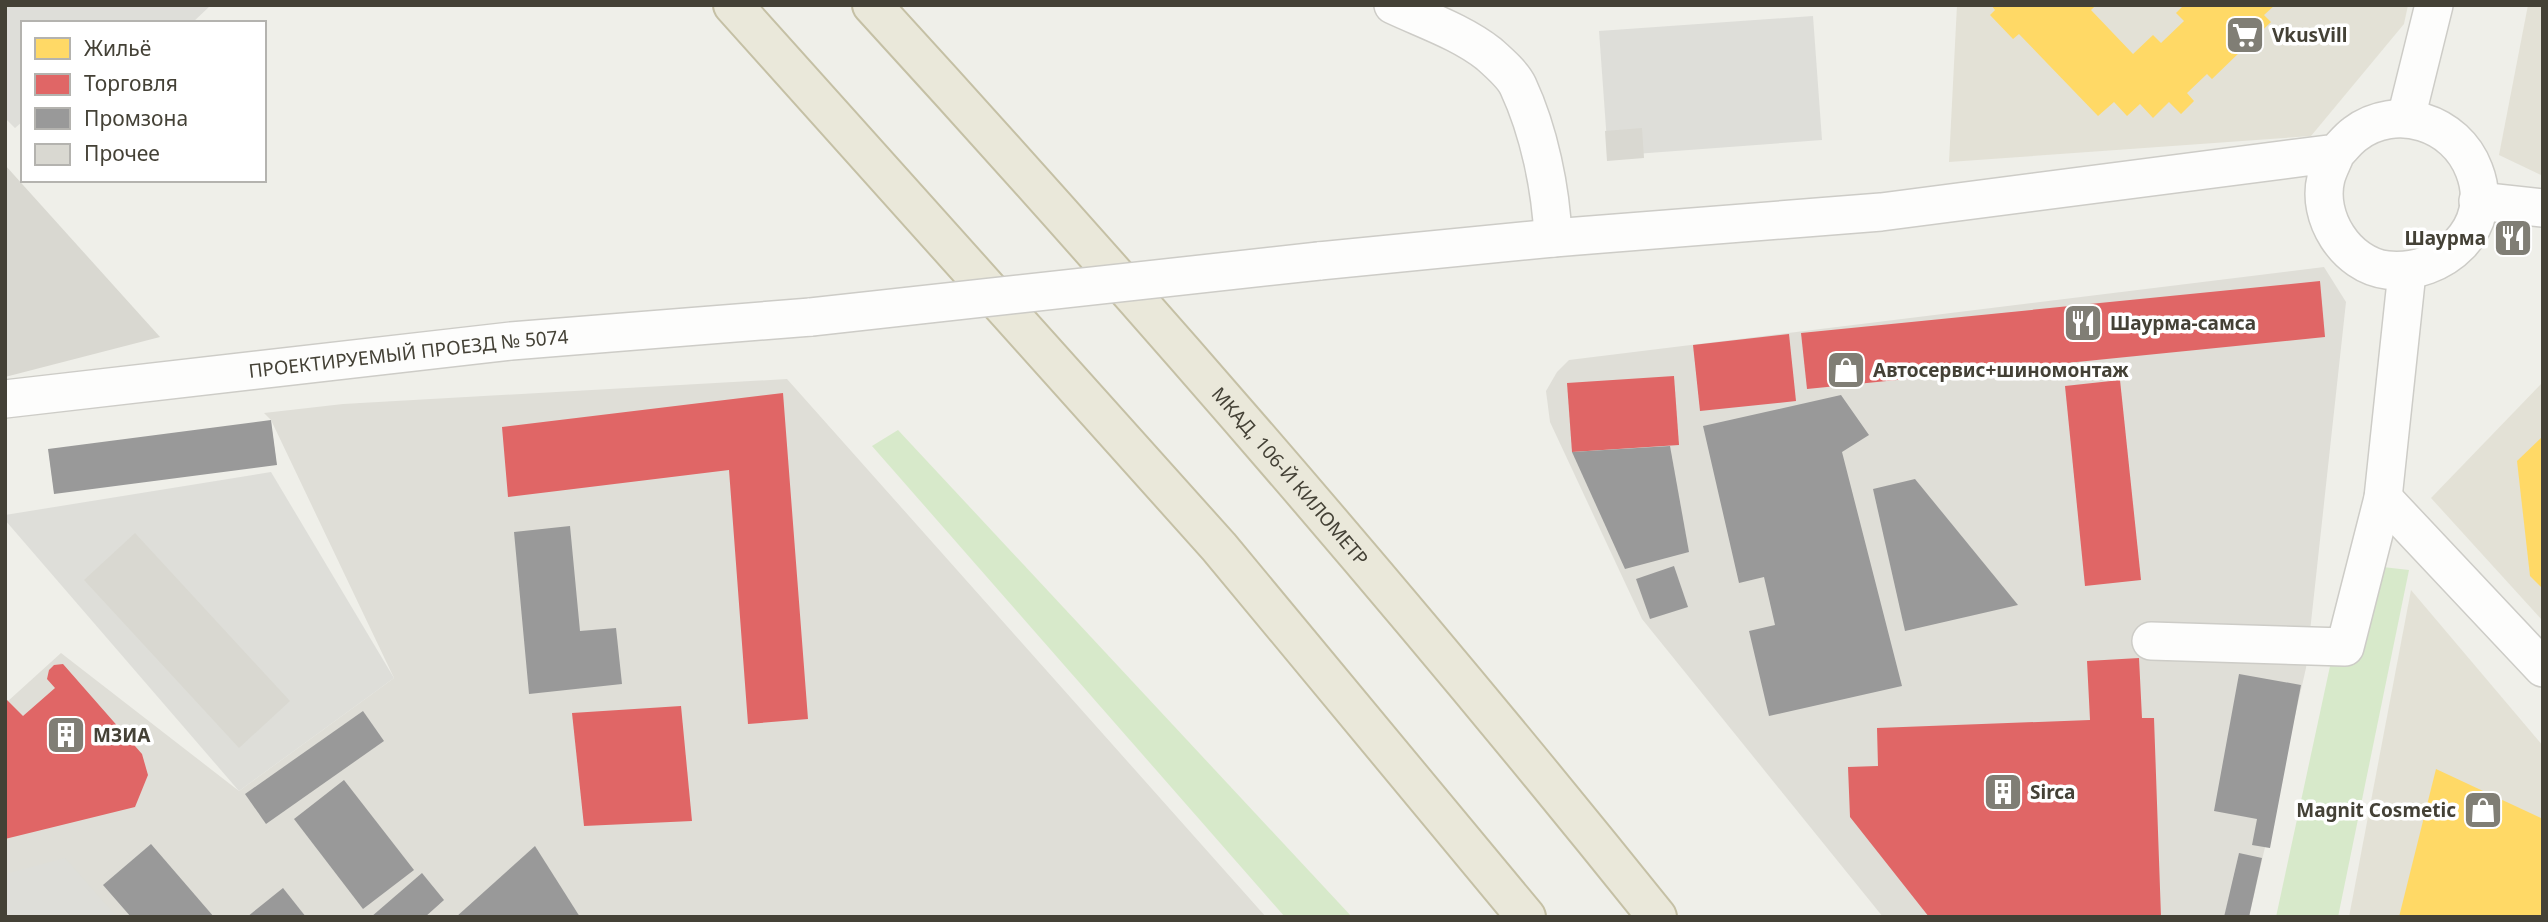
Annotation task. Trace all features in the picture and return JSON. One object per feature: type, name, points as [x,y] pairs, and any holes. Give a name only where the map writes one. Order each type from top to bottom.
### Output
[{"type":"highway","points":[[733,5],[1219,547],[1526,917]]},
{"type":"highway","name":"МКАД, 106-Й КИЛОМЕТР","points":[[872,5],[1296,480],[1537,767],[1657,917]]},
{"type":"street","points":[[1393,5],[1462,36],[1490,55],[1517,83],[1535,138],[1552,212],[1553,238]]},
{"type":"street","points":[[2406,118],[2434,5]]},
{"type":"street","points":[[2406,118],[2435,125],[2460,144],[2474,171],[2479,201],[2471,228],[2456,250],[2433,265],[2407,272],[2379,269],[2354,256],[2335,235],[2325,208],[2326,180],[2336,153],[2355,134],[2379,121],[2406,118]]},
{"type":"street","name":"ПРОЕКТИРУЕМЫЙ ПРОЕЗД № 5074","points":[[5,399],[511,341],[811,317],[1553,238],[1881,212],[2336,153]]},
{"type":"street","points":[[2479,201],[2543,208]]},
{"type":"street","points":[[2151,641],[2345,647],[2383,498],[2407,272]]},
{"type":"street","points":[[2383,498],[2543,668]]},
{"type":"shaded area","points":[[5,5],[211,5],[194,21],[21,21],[21,123],[15,128],[5,118]]},
{"type":"shaded area","points":[[1957,5],[2408,5],[2404,24],[2311,136],[1949,162]]},
{"type":"shaded area","points":[[2528,5],[2543,5],[2543,176],[2499,155]]},
{"type":"shaded area","points":[[1813,16],[1822,140],[1608,156],[1599,31]]},
{"type":"shaded area","points":[[2324,267],[2346,302],[2306,668],[2249,917],[1883,917],[1642,619],[1550,422],[1546,391],[1557,372],[1569,360]]},
{"type":"shaded area","points":[[787,379],[1266,917],[5,917],[5,698],[8,701],[61,653],[239,791],[394,678],[271,420],[264,413],[343,404]]},
{"type":"shaded area","points":[[2543,382],[2543,621],[2431,498]]},
{"type":"shaded area","points":[[271,472],[394,678],[239,791],[5,520],[5,515]]},
{"type":"shaded area","points":[[2411,590],[2543,746],[2543,917],[2349,917]]},
{"type":"shaded area","points":[[65,858],[117,917],[5,917],[5,874]]},
{"type":"green space","points":[[898,430],[1352,917],[1285,917],[872,446]]},
{"type":"green space","points":[[2374,566],[2409,570],[2338,917],[2276,917],[2332,657]]},
{"type":"building: Жильё","points":[[1991,5],[2096,5],[2091,10],[2133,54],[2153,35],[2161,43],[2184,21],[2176,13],[2184,5],[2275,5],[2264,15],[2271,22],[2212,79],[2207,74],[2187,93],[2194,101],[2181,114],[2169,102],[2153,118],[2140,104],[2127,116],[2114,102],[2098,116],[2019,34],[2013,39],[1990,15],[1995,10]]},
{"type":"building: Жильё","points":[[2543,436],[2543,589],[2530,576],[2517,461]]},
{"type":"building: Жильё","points":[[2436,769],[2543,819],[2543,917],[2399,917]]},
{"type":"building: Торговля","points":[[2320,281],[2325,337],[1807,389],[1801,333]]},
{"type":"building: Торговля","points":[[1789,334],[1796,401],[1700,411],[1693,345]]},
{"type":"building: Торговля","points":[[1674,376],[1679,445],[1572,452],[1567,383]]},
{"type":"building: Торговля","points":[[2120,380],[2141,580],[2085,586],[2065,386]]},
{"type":"building: Торговля","points":[[783,393],[808,719],[748,724],[729,470],[508,497],[502,427]]},
{"type":"building: Торговля","name":"Sirca","points":[[2139,658],[2142,718],[2154,718],[2161,917],[1929,917],[1850,817],[1848,767],[1878,766],[1877,728],[2090,720],[2087,661]]},
{"type":"building: Торговля","name":"МЗИА","points":[[63,664],[142,754],[148,775],[135,807],[5,839],[5,698],[23,716],[55,688],[47,679],[49,670],[54,665]]},
{"type":"building: Торговля","points":[[681,706],[692,821],[584,826],[572,713]]},
{"type":"building: Промзона","points":[[1841,395],[1869,435],[1842,452],[1902,686],[1769,716],[1749,631],[1775,625],[1764,577],[1739,583],[1703,426]]},
{"type":"building: Промзона","points":[[271,420],[277,465],[54,494],[48,449]]},
{"type":"building: Промзона","points":[[1670,446],[1689,552],[1625,569],[1572,452]]},
{"type":"building: Промзона","points":[[1915,479],[2018,605],[1905,631],[1873,489]]},
{"type":"building: Промзона","points":[[570,526],[580,631],[616,628],[622,684],[529,694],[514,532]]},
{"type":"building: Промзона","points":[[1674,566],[1688,607],[1650,619],[1636,579]]},
{"type":"building: Промзона","points":[[2239,674],[2301,685],[2270,848],[2252,845],[2257,819],[2214,811]]},
{"type":"building: Промзона","points":[[363,711],[384,741],[266,824],[245,794]]},
{"type":"building: Промзона","points":[[344,780],[414,870],[363,909],[294,819]]},
{"type":"building: Промзона","points":[[151,844],[214,917],[131,917],[103,885]]},
{"type":"building: Промзона","points":[[535,846],[580,917],[456,917]]},
{"type":"building: Промзона","points":[[2239,853],[2262,858],[2249,917],[2224,917]]},
{"type":"building: Промзона","points":[[422,873],[444,900],[425,917],[371,917]]},
{"type":"building: Промзона","points":[[283,888],[306,917],[247,917]]},
{"type":"building: Прочее","points":[[1642,128],[1644,158],[1607,161],[1605,131]]},
{"type":"building: Прочее","points":[[5,165],[160,337],[5,377]]},
{"type":"building: Прочее","points":[[135,533],[290,701],[239,748],[84,580]]},
{"type":"place","name":"VkusVill","points":[[2245,35]]},
{"type":"place","name":"Шаурма","points":[[2513,238]]},
{"type":"place","name":"Шаурма-самса","points":[[2083,323]]},
{"type":"place","name":"Автосервис+шиномонтаж","points":[[1846,370]]},
{"type":"place","name":"МЗИА","points":[[66,735]]},
{"type":"place","name":"Sirca","points":[[2003,792]]},
{"type":"place","name":"Magnit Cosmetic","points":[[2483,810]]}]
